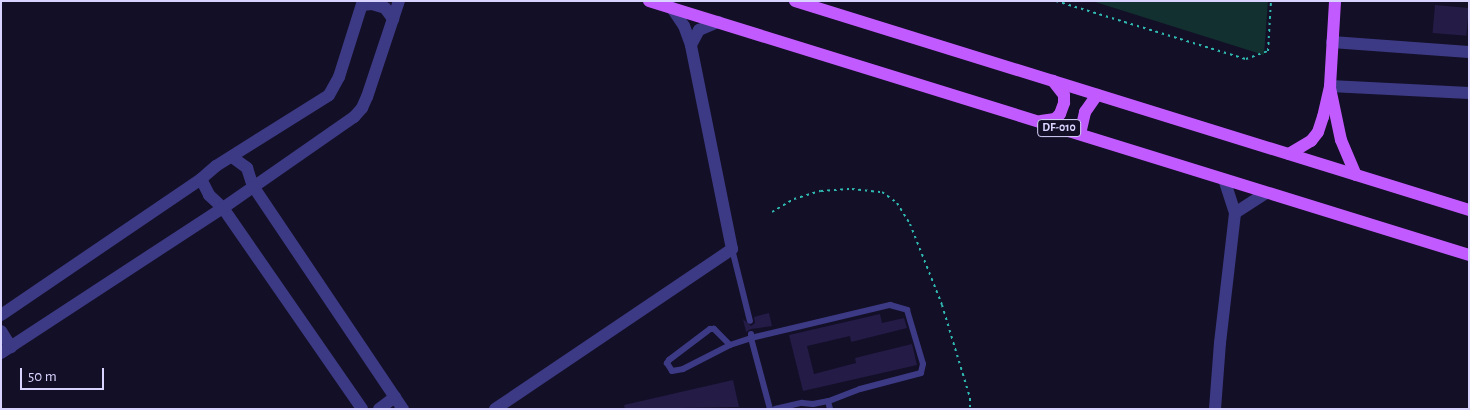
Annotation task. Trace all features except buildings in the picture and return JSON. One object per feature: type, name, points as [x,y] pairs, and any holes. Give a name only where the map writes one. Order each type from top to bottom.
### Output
[{"type":"main road","name":"DF-010","points":[[649,1],[1469,255]]},
{"type":"main road","points":[[795,1],[1469,210]]},
{"type":"main road","points":[[1289,154],[1311,142],[1318,132],[1330,86],[1335,1]]},
{"type":"main road","points":[[1038,122],[1055,119],[1060,114],[1064,103],[1064,95],[1053,81]]},
{"type":"main road","points":[[1330,86],[1341,140],[1356,175]]},
{"type":"main road","points":[[1080,134],[1085,112],[1098,95]]},
{"type":"street","points":[[1,331],[6,350],[223,208],[330,134],[362,108],[399,1]]},
{"type":"street","points":[[1,315],[201,179],[216,166],[329,95],[340,77],[363,3],[385,8],[393,19]]},
{"type":"street","points":[[495,409],[732,249],[691,45],[684,26],[672,8]]},
{"type":"street","points":[[691,45],[698,30],[718,22]]},
{"type":"street","points":[[1332,42],[1469,52]]},
{"type":"street","points":[[1330,86],[1469,93]]},
{"type":"street","points":[[232,157],[247,168],[253,186],[403,409]]},
{"type":"street","points":[[201,179],[209,195],[223,208],[362,409]]},
{"type":"street","points":[[1215,409],[1220,343],[1235,213],[1224,180]]},
{"type":"street","points":[[1235,213],[1266,193]]},
{"type":"street","points":[[379,409],[395,397]]},
{"type":"lane","points":[[732,249],[750,321]]},
{"type":"lane","points":[[730,345],[714,330],[710,329],[669,360],[667,364],[672,371],[677,372],[751,336],[890,305],[908,310],[923,364],[921,373],[860,389],[828,401],[814,404],[802,403],[775,409]]},
{"type":"lane","points":[[751,336],[770,409]]},
{"type":"lane","points":[[828,401],[830,409]]},
{"type":"path","points":[[1056,1],[1246,59],[1268,51],[1271,1]]},
{"type":"path","points":[[772,212],[794,199],[821,191],[852,189],[882,192],[898,203],[910,224],[942,305],[970,398],[970,409]]},
{"type":"green space","points":[[1092,1],[1268,1],[1264,55]]}]
